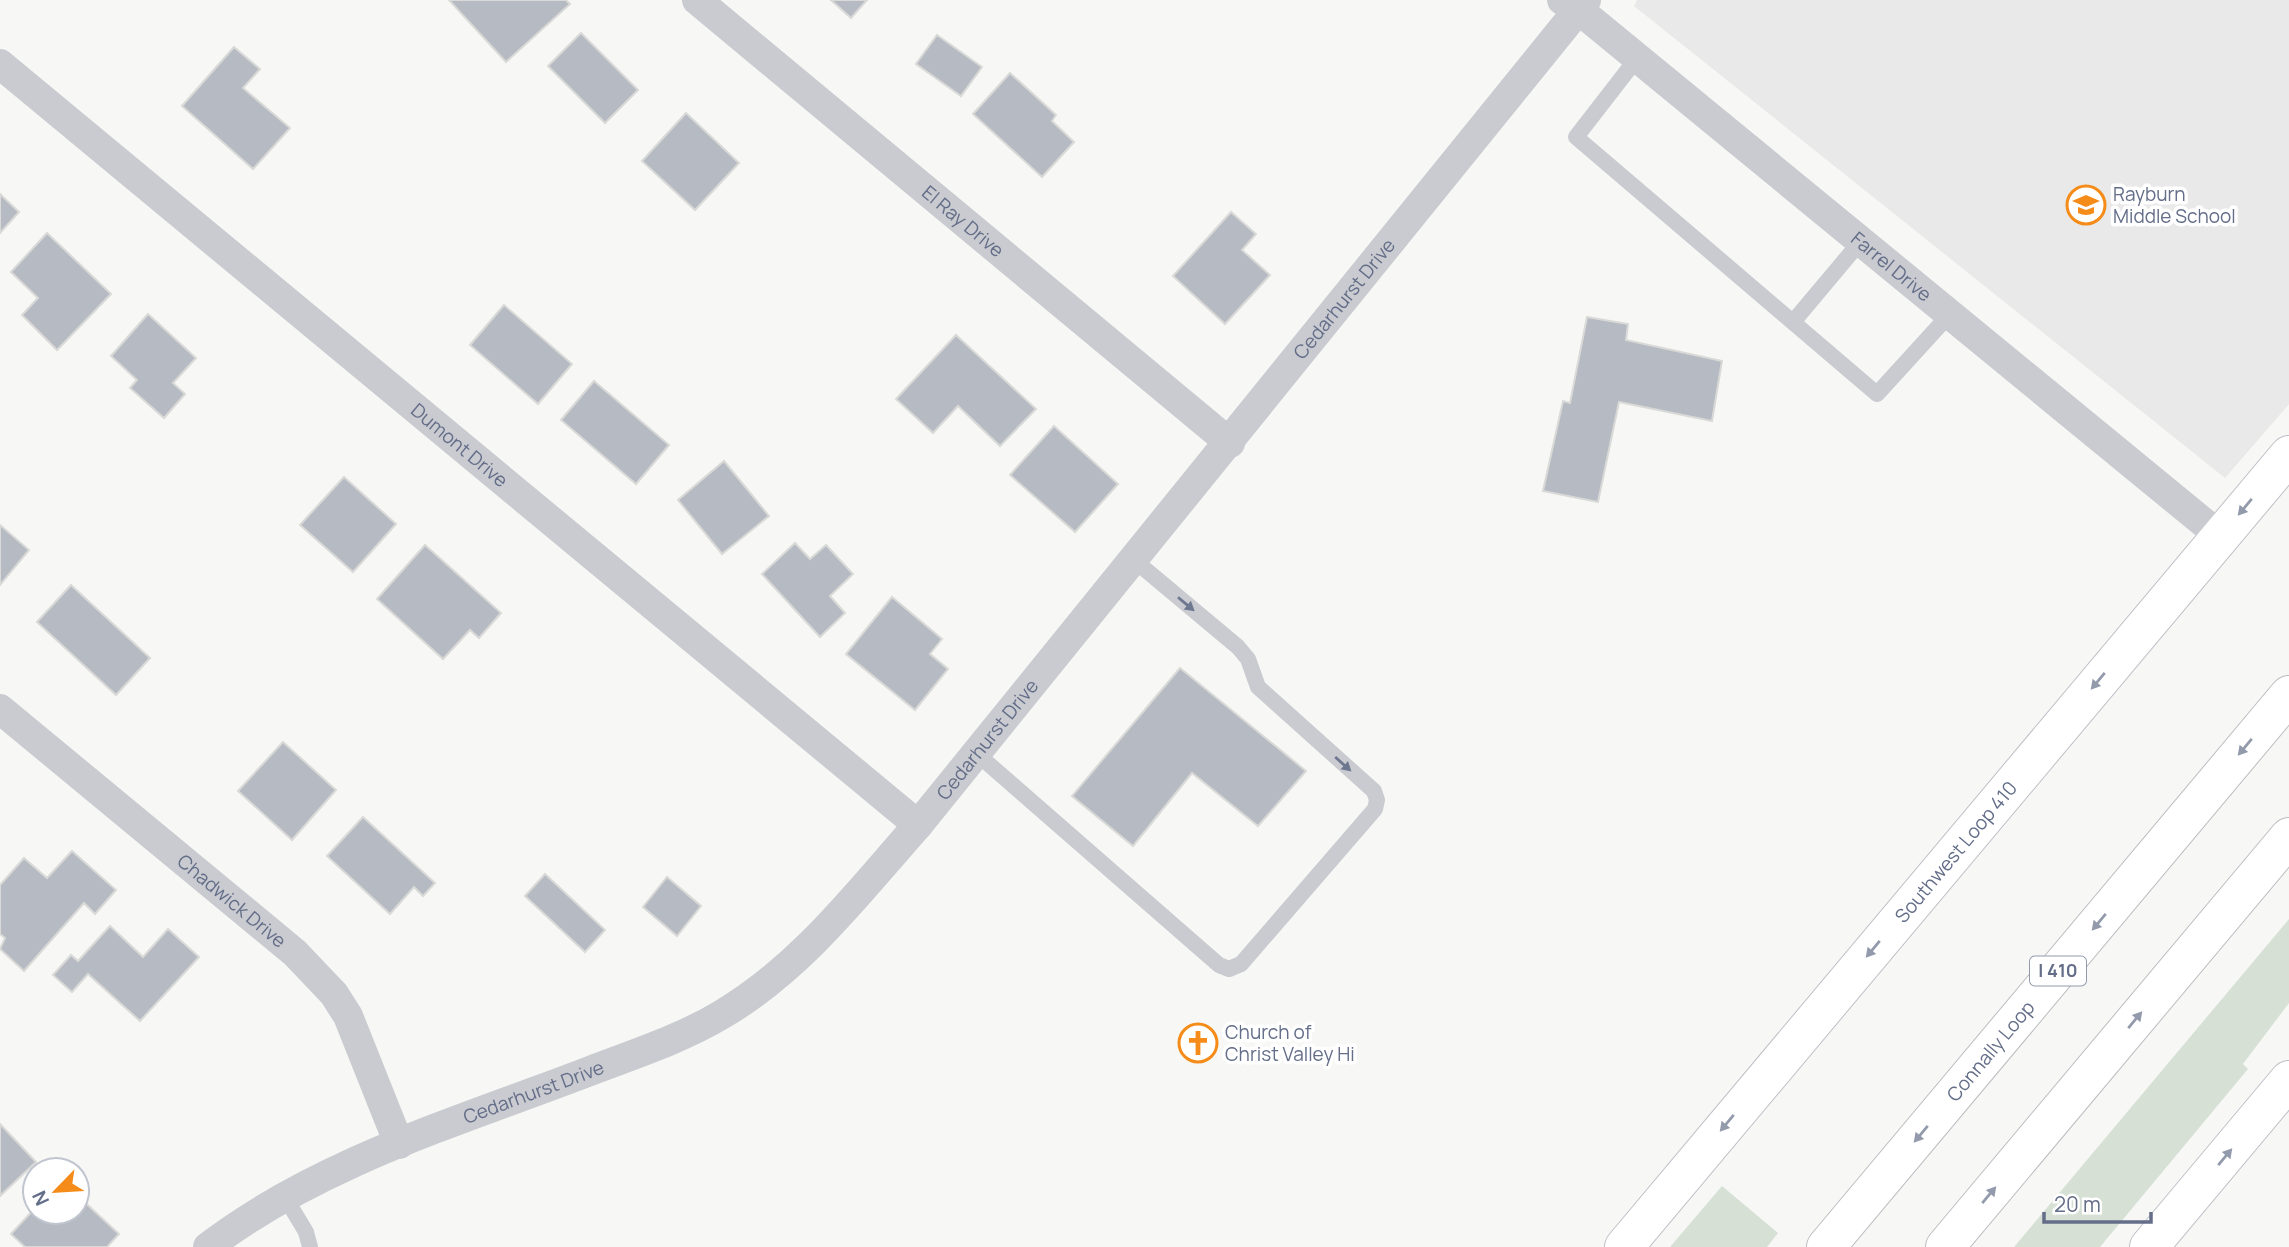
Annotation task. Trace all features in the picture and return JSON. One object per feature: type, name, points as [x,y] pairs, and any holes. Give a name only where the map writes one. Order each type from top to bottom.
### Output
[{"type":"main road","name":"Southwest Loop 410","points":[[1623,1247],[2289,455]]},
{"type":"main road","name":"Connally Loop","points":[[1826,1247],[2289,695]]},
{"type":"main road","points":[[1945,1247],[2289,837]]},
{"type":"main road","points":[[2149,1247],[2289,1080]]},
{"type":"street","name":"El Ray Drive","points":[[697,0],[1230,443]]},
{"type":"street","name":"Cedarhurst Drive","points":[[208,1247],[285,1196],[399,1144],[667,1041],[720,1016],[777,978],[818,939],[918,825],[1230,443],[1575,3]]},
{"type":"street","name":"Farrel Drive","points":[[1575,3],[2220,536]]},
{"type":"street","name":"Dumont Drive","points":[[0,64],[918,825]]},
{"type":"street","name":"Chadwick Drive","points":[[0,709],[295,953],[334,994],[348,1016],[399,1144]]},
{"type":"lane","points":[[1638,57],[1576,137],[1877,394],[1950,314]]},
{"type":"lane","points":[[1793,322],[1861,241]]},
{"type":"lane","points":[[976,753],[1219,965],[1229,969],[1241,964],[1375,809],[1377,800],[1374,792],[1258,687],[1248,659],[1238,647],[1134,560]]},
{"type":"lane","points":[[285,1196],[306,1232],[310,1247]]},
{"type":"shaded area","name":"Rayburn Middle School","points":[[1637,0],[2289,0],[2289,404],[2225,478],[1634,6]]},
{"type":"shaded area","points":[[2289,919],[2289,1003],[2243,1064],[2248,1069],[2100,1247],[2014,1247]]},
{"type":"shaded area","points":[[1722,1186],[1778,1233],[1767,1247],[1670,1247]]},
{"type":"building","points":[[449,0],[566,0],[570,4],[506,62]]},
{"type":"building","points":[[831,0],[867,0],[851,18]]},
{"type":"building","points":[[581,33],[638,90],[605,123],[548,66]]},
{"type":"building","points":[[937,35],[982,67],[961,96],[916,64]]},
{"type":"building","points":[[234,47],[260,69],[243,88],[290,128],[253,169],[182,106]]},
{"type":"building","points":[[1010,73],[1056,115],[1052,121],[1074,142],[1042,177],[973,114]]},
{"type":"building","points":[[686,113],[739,163],[695,210],[642,161]]},
{"type":"building","points":[[0,194],[19,212],[0,233]]},
{"type":"building","points":[[1231,212],[1256,234],[1242,250],[1270,275],[1225,324],[1173,276]]},
{"type":"building","points":[[47,233],[111,294],[57,350],[22,315],[38,298],[11,272]]},
{"type":"building","points":[[504,305],[572,364],[538,404],[470,345]]},
{"type":"building","points":[[148,314],[196,358],[173,383],[185,394],[164,418],[130,388],[137,380],[111,356]]},
{"type":"building","points":[[1587,317],[1628,324],[1626,340],[1722,361],[1712,421],[1619,402],[1598,502],[1543,491],[1563,401],[1570,403]]},
{"type":"building","points":[[956,335],[1036,409],[1000,446],[958,406],[933,433],[896,399]]},
{"type":"building","points":[[594,381],[669,445],[636,484],[561,420]]},
{"type":"building","points":[[1054,426],[1118,484],[1075,532],[1010,475]]},
{"type":"building","points":[[724,461],[769,516],[722,554],[678,500]]},
{"type":"building","points":[[344,477],[396,524],[353,572],[300,525]]},
{"type":"building","points":[[0,525],[29,550],[0,585]]},
{"type":"building","points":[[795,543],[810,559],[826,545],[853,574],[830,596],[845,613],[820,637],[762,574]]},
{"type":"building","points":[[425,545],[501,613],[479,638],[470,630],[443,659],[377,599]]},
{"type":"building","points":[[71,585],[150,658],[116,695],[37,622]]},
{"type":"building","points":[[892,597],[942,639],[930,654],[948,669],[915,710],[846,654]]},
{"type":"building","points":[[1180,668],[1306,771],[1258,826],[1192,773],[1133,846],[1072,796]]},
{"type":"building","points":[[283,742],[336,790],[292,840],[238,791]]},
{"type":"building","points":[[363,817],[435,883],[423,896],[414,887],[390,914],[327,856]]},
{"type":"building","points":[[72,851],[116,890],[95,914],[84,903],[24,971],[0,949],[5,938],[0,934],[0,885],[24,858],[47,878]]},
{"type":"building","points":[[545,874],[605,930],[585,952],[525,896]]},
{"type":"building","points":[[667,877],[701,906],[677,936],[643,907]]},
{"type":"building","points":[[110,926],[143,957],[168,929],[199,957],[140,1021],[88,974],[72,992],[53,975],[71,955],[78,961]]},
{"type":"building","points":[[0,1124],[30,1156],[21,1156],[21,1176],[0,1196]]},
{"type":"building","points":[[91,1208],[119,1234],[107,1247],[25,1247],[11,1234],[21,1223],[21,1226],[91,1226]]},
{"type":"place","name":"Rayburn Middle School","points":[[2086,205]]},
{"type":"place","name":"Church of Christ Valley Hi","points":[[1198,1043]]}]
